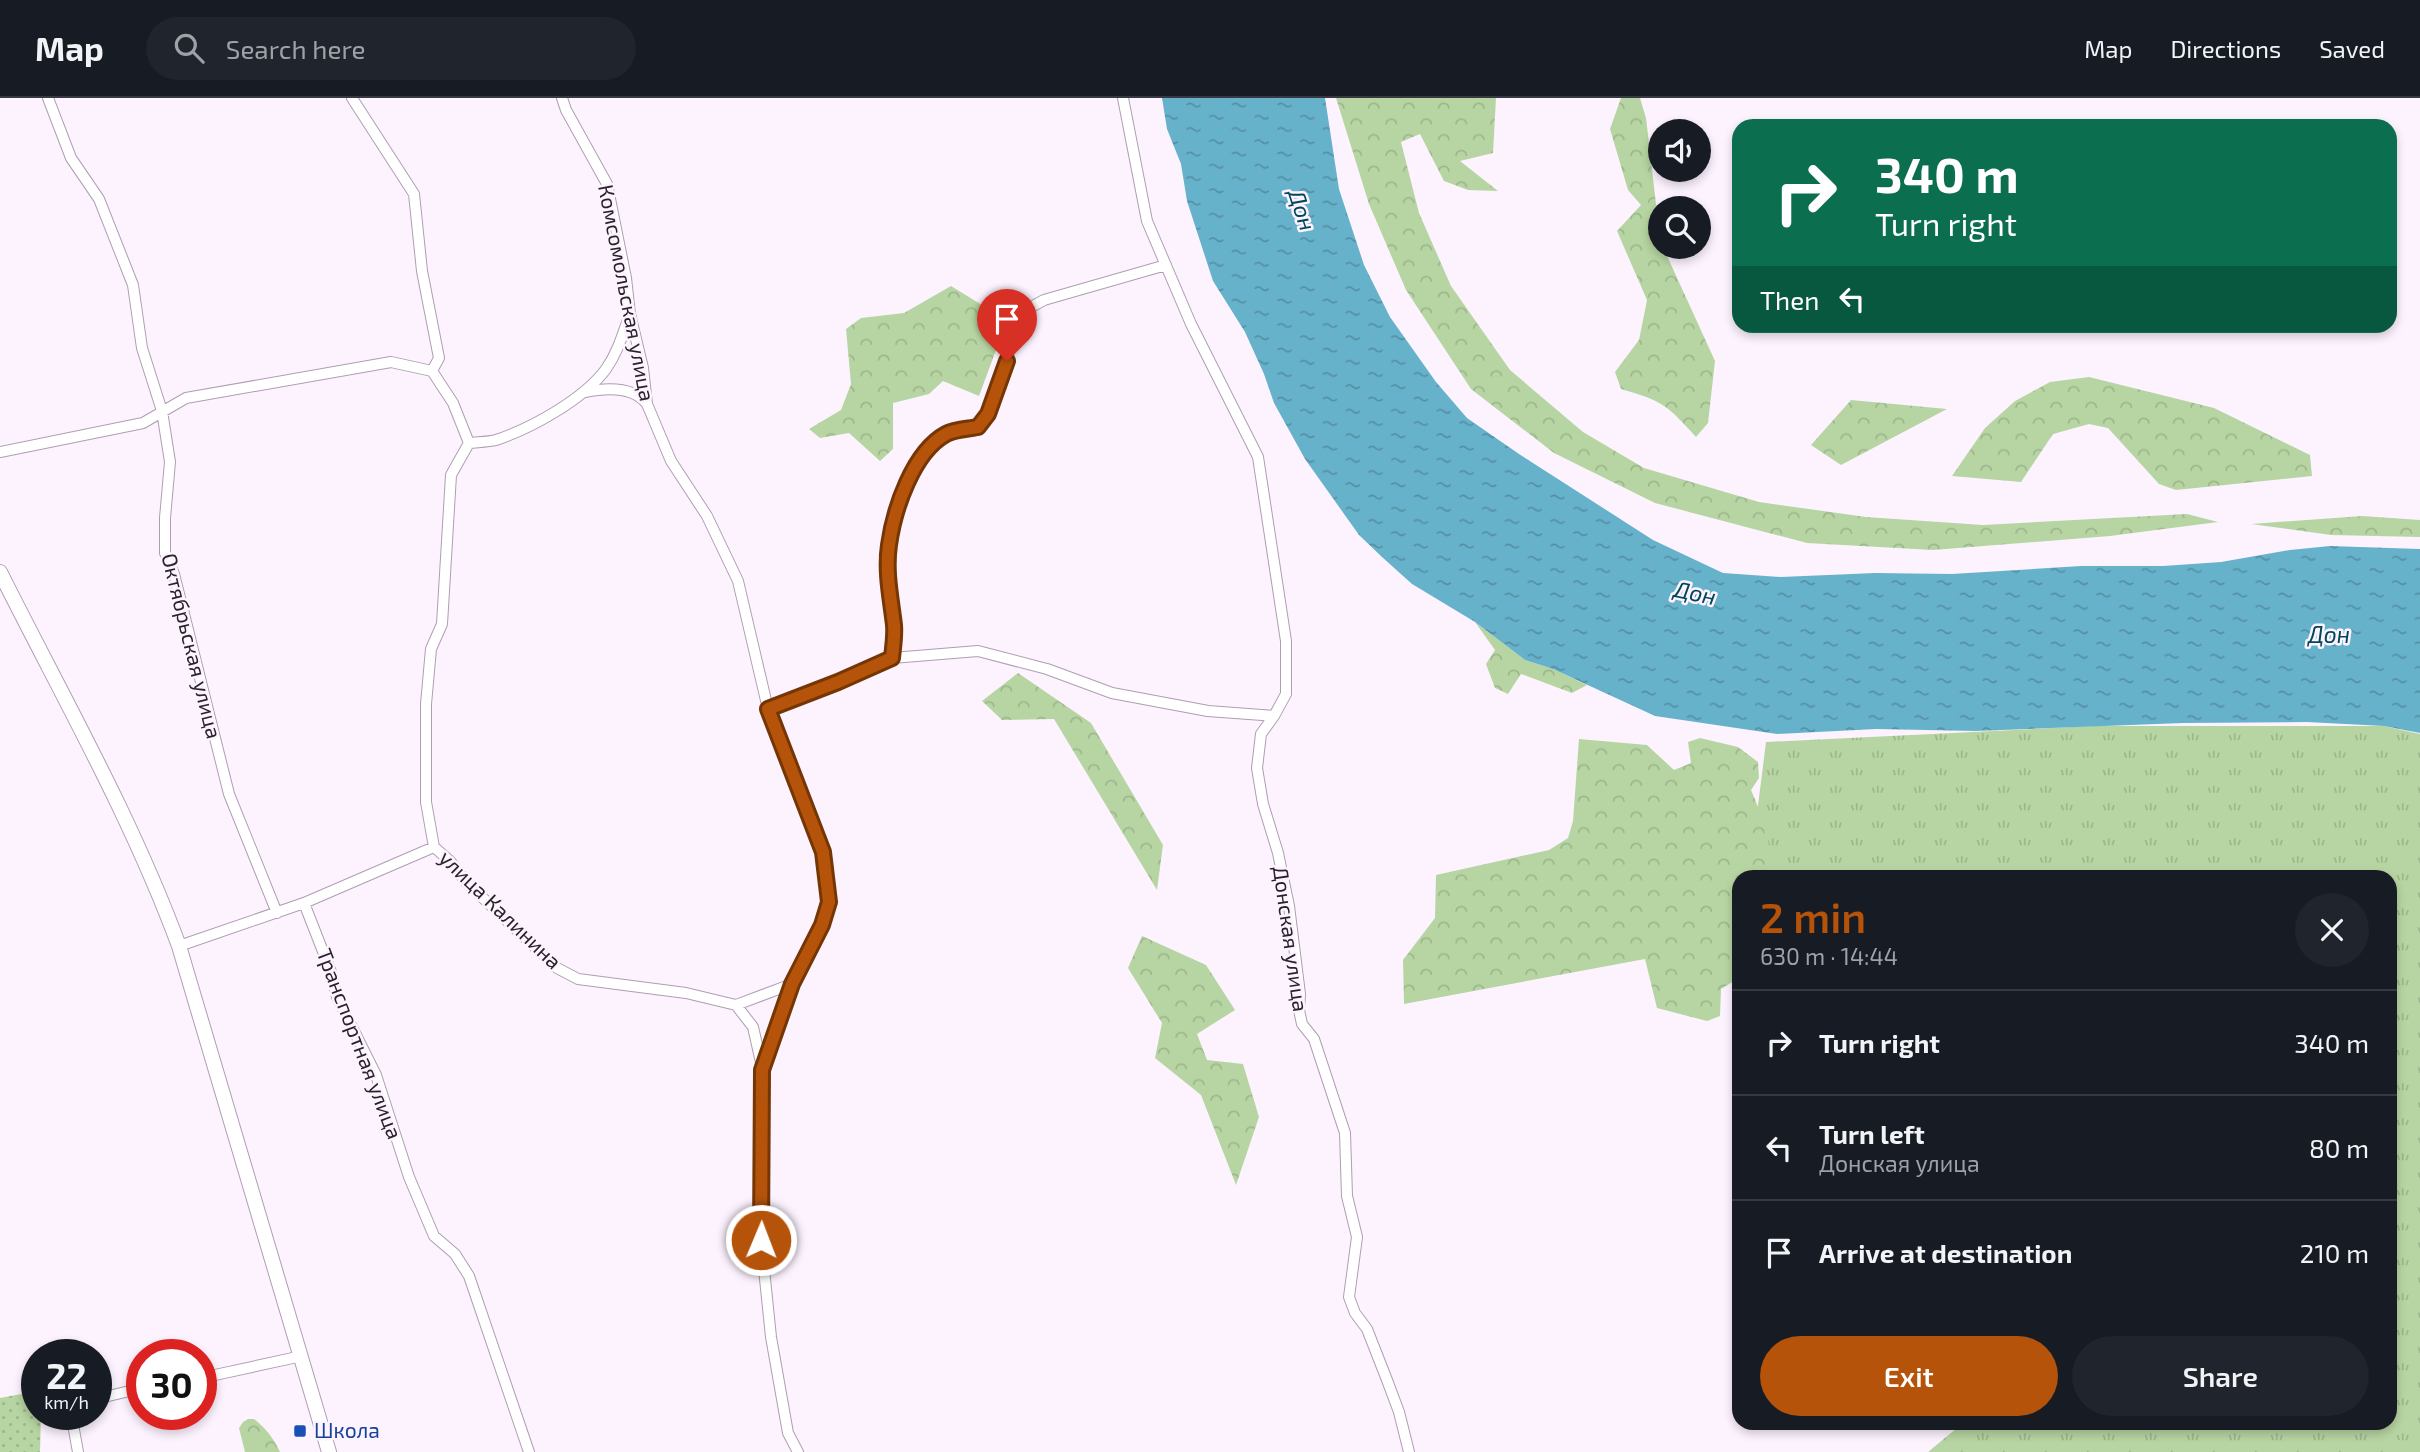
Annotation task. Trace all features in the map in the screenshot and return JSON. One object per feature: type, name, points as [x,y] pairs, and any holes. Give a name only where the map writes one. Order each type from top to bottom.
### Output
[{"type":"main road","points":[[0,572],[57,688],[111,788],[156,885],[179,946],[329,1452]]},
{"type":"street","name":"Октябрьская улица","points":[[48,98],[71,158],[99,199],[133,285],[142,348],[162,411],[170,462],[165,553],[174,574],[229,794],[277,913]]},
{"type":"street","points":[[352,98],[414,194],[422,271],[439,358],[432,371]]},
{"type":"street","name":"Комсомольская улица","points":[[562,98],[607,184],[626,278],[630,314],[643,368],[647,404],[671,461],[707,516],[738,581],[768,709],[823,852],[829,902],[822,925],[792,984],[762,1070],[762,1254],[771,1337],[788,1433],[798,1452]]},
{"type":"street","name":"Донская улица","points":[[1123,98],[1147,221],[1191,324],[1258,457],[1286,641],[1286,694],[1261,734],[1257,768],[1263,804],[1278,853],[1289,906],[1300,994],[1299,1010],[1303,1024],[1314,1039],[1345,1133],[1347,1196],[1357,1237],[1349,1297],[1355,1313],[1367,1329],[1395,1401],[1409,1452]]},
{"type":"street","points":[[892,658],[894,628],[888,593],[888,546],[899,506],[915,466],[931,444],[949,432],[978,427],[988,414],[1007,361],[1014,328],[1022,312],[1044,300],[1166,265]]},
{"type":"street","points":[[0,452],[144,423],[186,398],[391,362],[432,371],[453,403],[469,443],[495,440],[538,421],[585,392],[605,370],[617,350],[630,314]]},
{"type":"street","points":[[585,392],[603,389],[622,391],[641,396],[647,404]]},
{"type":"street","name":"улица Калинина","points":[[469,443],[451,475],[442,624],[431,649],[426,704],[426,802],[434,847],[466,882],[557,968],[578,979],[686,993],[736,1006]]},
{"type":"street","points":[[768,709],[892,658],[978,651],[1047,669],[1112,693],[1208,711],[1274,716]]},
{"type":"street","points":[[179,946],[304,903],[434,847]]},
{"type":"street","name":"Транспортная улица","points":[[304,903],[331,972],[337,997],[376,1075],[409,1177],[434,1236],[455,1254],[469,1276],[529,1452]]},
{"type":"street","points":[[762,1070],[753,1027],[736,1006],[792,984]]},
{"type":"street","points":[[217,1375],[302,1356]]},
{"type":"street","points":[[74,1430],[78,1452]]},
{"type":"green space","points":[[1336,98],[1496,98],[1493,153],[1460,161],[1498,191],[1468,190],[1444,181],[1420,134],[1401,142],[1419,213],[1451,286],[1510,370],[1583,432],[1644,468],[1759,502],[1866,517],[1983,525],[2187,514],[2218,522],[2110,536],[1933,550],[1807,543],[1655,503],[1554,453],[1471,389],[1406,290],[1369,204]]},
{"type":"green space","points":[[1621,98],[1640,98],[1648,135],[1648,182],[1653,182],[1655,196],[1648,196],[1648,259],[1668,259],[1715,361],[1708,423],[1696,437],[1656,401],[1621,389],[1615,372],[1639,340],[1647,300],[1617,231],[1641,205],[1628,190],[1610,129]]},
{"type":"green space","points":[[951,286],[995,313],[1006,323],[979,396],[943,381],[929,394],[893,403],[893,449],[880,461],[849,433],[820,438],[809,429],[841,410],[851,384],[846,329],[861,318],[904,313]]},
{"type":"green space","points":[[2089,377],[2214,408],[2310,455],[2312,476],[2176,490],[2159,484],[2108,428],[2089,424],[2053,434],[2021,482],[1952,476],[1985,428],[2015,401],[2050,382]]},
{"type":"green space","points":[[1851,400],[1947,409],[1841,465],[1811,445]]},
{"type":"green space","points":[[2362,516],[2420,520],[2420,537],[2331,535],[2251,524]]},
{"type":"green space","points":[[1475,622],[1525,660],[1553,669],[1587,685],[1572,693],[1521,674],[1508,694],[1495,688],[1486,664],[1495,650]]},
{"type":"green space","points":[[1018,673],[1091,723],[1163,845],[1157,890],[1054,719],[1002,720],[982,701]]},
{"type":"green space","points":[[2095,726],[2384,726],[2420,734],[2420,1452],[1928,1452],[1955,1430],[2397,1430],[2397,870],[1750,870],[1766,742]]},
{"type":"green space","points":[[1700,738],[1738,747],[1758,762],[1759,778],[1751,790],[1766,832],[1772,866],[1772,870],[1732,870],[1732,982],[1721,989],[1720,1016],[1707,1021],[1657,1008],[1645,959],[1404,1004],[1403,960],[1435,918],[1436,875],[1549,850],[1568,838],[1573,821],[1579,739],[1647,745],[1674,770],[1691,763],[1688,742]]},
{"type":"green space","points":[[1142,936],[1206,965],[1235,1010],[1197,1034],[1207,1060],[1243,1064],[1259,1117],[1236,1185],[1201,1095],[1155,1058],[1162,1023],[1128,968]]},
{"type":"green space","points":[[21,1394],[21,1430],[41,1430],[40,1452],[0,1452],[0,1398]]},
{"type":"green space","points":[[248,1419],[254,1419],[262,1426],[280,1452],[245,1452],[239,1428]]},
{"type":"water","name":"Дон","points":[[1162,98],[1325,98],[1339,189],[1364,265],[1390,317],[1436,382],[1467,418],[1653,540],[1723,573],[1781,577],[1875,573],[1952,574],[2081,566],[2163,566],[2221,562],[2330,546],[2420,549],[2420,733],[2384,726],[2307,722],[2183,723],[1976,731],[1876,729],[1777,734],[1655,716],[1553,669],[1525,660],[1475,622],[1412,584],[1382,557],[1359,535],[1305,459],[1274,403],[1245,332],[1213,281],[1187,201],[1181,164],[1167,129]]},
{"type":"place","name":"Школа","points":[[300,1431]]},
{"type":"route","points":[[761,1240],[762,1070],[792,984],[822,925],[829,902],[823,852],[768,709],[892,658],[894,628],[888,593],[888,546],[899,506],[915,466],[931,444],[949,432],[978,427],[988,414],[1007,361]]}]
